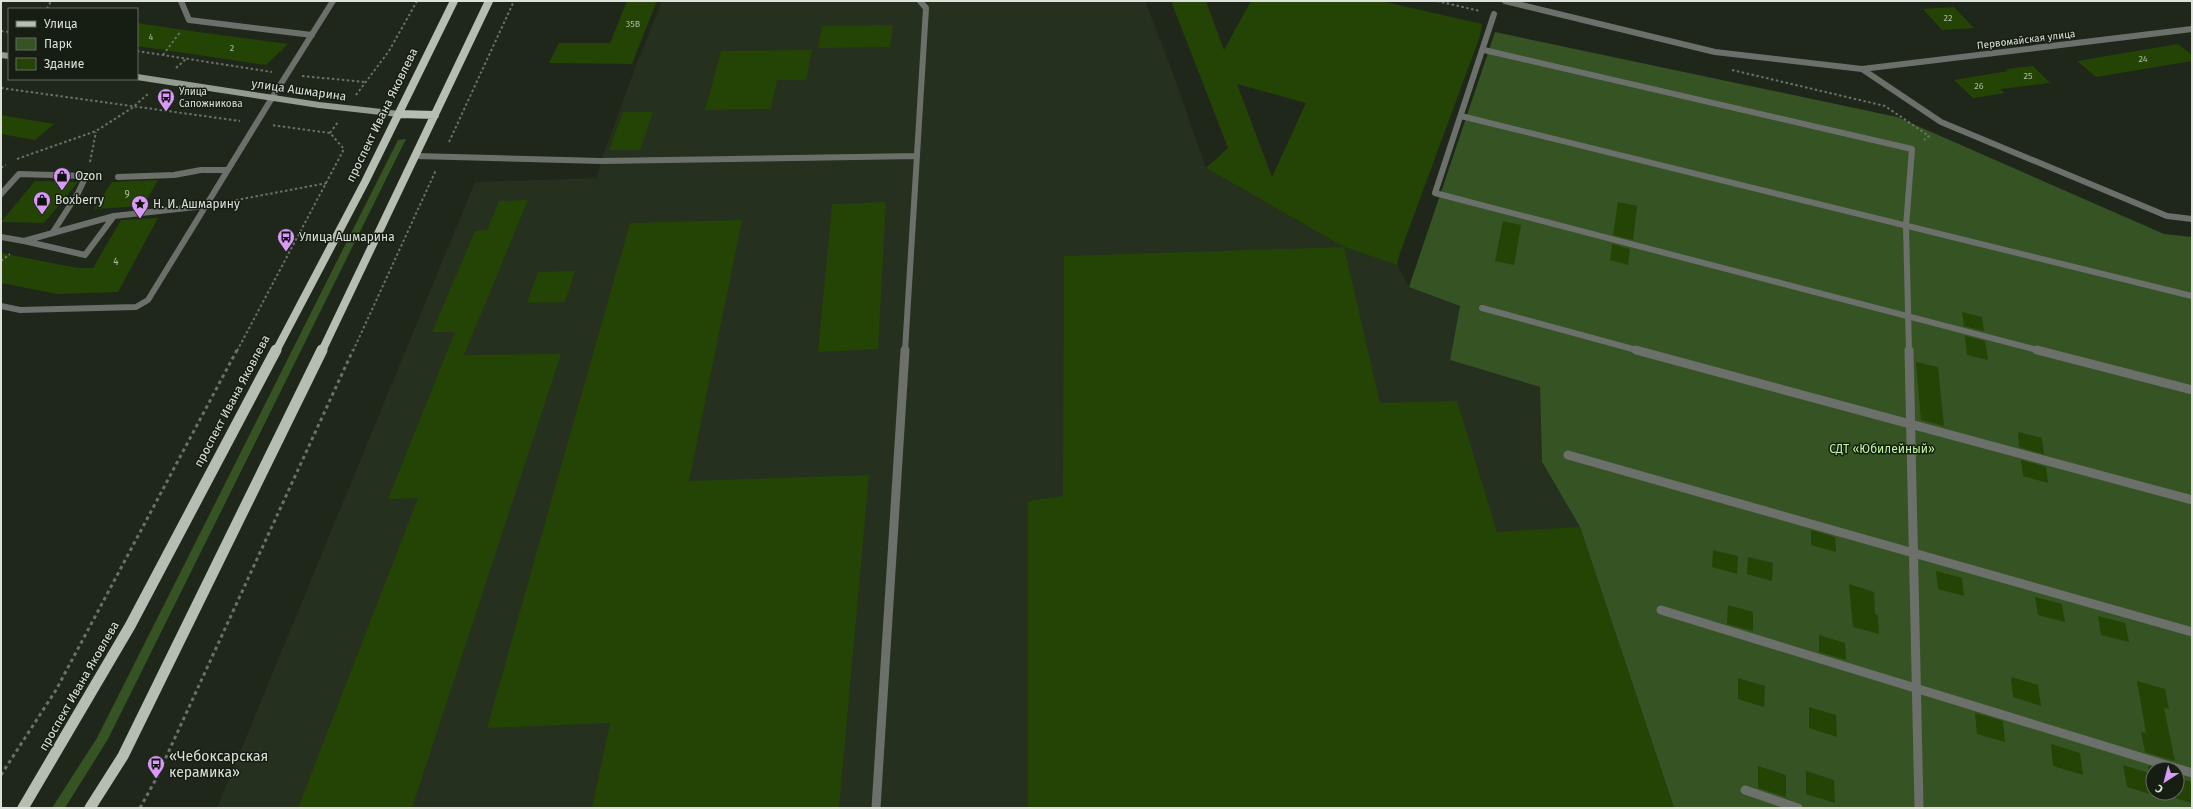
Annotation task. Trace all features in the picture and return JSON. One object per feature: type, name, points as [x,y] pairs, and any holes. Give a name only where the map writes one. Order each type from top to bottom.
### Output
[{"type":"main road","name":"проспект Ивана Яковлева","points":[[22,808],[130,626],[365,182],[454,1]]},
{"type":"main road","points":[[90,808],[123,756],[416,156],[489,1]]},
{"type":"main road","name":"улица Ашмарина","points":[[138,77],[272,98],[399,114],[435,115]]},
{"type":"street","points":[[181,1],[189,20],[312,35]]},
{"type":"street","points":[[1,306],[20,310],[136,307],[148,300],[256,123],[333,1]]},
{"type":"street","points":[[876,808],[926,8],[920,1]]},
{"type":"street","points":[[1505,1],[1716,52],[1862,69],[1942,122],[2167,216],[2192,219]]},
{"type":"street","points":[[1494,14],[1484,50],[1435,193],[2192,390]]},
{"type":"street","name":"Первомайская улица","points":[[1862,69],[2192,29]]},
{"type":"street","points":[[1484,50],[1912,149],[1906,226],[1910,425],[1915,553],[1919,808]]},
{"type":"street","points":[[1461,116],[2192,296]]},
{"type":"street","points":[[416,156],[601,161],[917,156]]},
{"type":"street","points":[[118,178],[174,175],[201,170],[227,170]]},
{"type":"street","points":[[1,194],[19,174],[86,176],[78,193],[53,232]]},
{"type":"street","points":[[24,241],[114,216],[205,206]]},
{"type":"street","points":[[1,237],[85,255],[114,216]]},
{"type":"street","points":[[1482,308],[1910,425],[2192,500]]},
{"type":"street","points":[[1568,454],[2192,632]]},
{"type":"street","points":[[1661,610],[2192,773]]},
{"type":"street","points":[[1745,790],[1798,808]]},
{"type":"path","points":[[356,96],[389,51],[417,1]]},
{"type":"path","points":[[140,808],[156,779],[514,1]]},
{"type":"path","points":[[1437,1],[1494,14]]},
{"type":"path","points":[[163,55],[189,20]]},
{"type":"path","points":[[138,51],[287,74],[366,82]]},
{"type":"path","points":[[1724,68],[1885,106],[1929,136],[1912,149]]},
{"type":"path","points":[[1,88],[132,108],[330,133],[344,149],[328,183],[56,690],[1,775]]},
{"type":"path","points":[[1,168],[22,156],[96,132],[132,108]]},
{"type":"path","points":[[330,133],[341,117]]},
{"type":"path","points":[[86,176],[96,132]]},
{"type":"path","points":[[205,206],[328,183]]},
{"type":"shaded area","points":[[662,1],[1145,1],[1171,68],[1206,168],[1344,247],[1397,265],[1409,287],[1460,306],[1450,360],[1540,387],[1542,463],[1580,527],[1674,808],[217,808],[475,182],[597,178],[601,161],[637,63]]},
{"type":"green space","name":"СДТ «Юбилейный»","points":[[1495,32],[1897,117],[2164,234],[2192,237],[2192,808],[1674,808],[1580,527],[1542,462],[1540,387],[1450,360],[1460,306],[1409,287]]},
{"type":"green space","points":[[406,139],[108,739],[65,808],[52,808],[97,738],[398,140]]},
{"type":"building","points":[[627,1],[657,1],[632,64],[549,63],[559,43],[610,43]]},
{"type":"building","points":[[1171,1],[1206,1],[1224,50],[1251,1],[1381,1],[1482,24],[1480,36],[1400,253],[1397,265],[1344,247],[1206,168],[1228,148]],"holes":[[[1237,84],[1306,103],[1272,177]]]},
{"type":"building","points":[[1954,7],[1974,28],[1942,30],[1923,9]]},
{"type":"building","points":[[138,23],[288,44],[266,65],[138,46]]},
{"type":"building","points":[[893,25],[890,47],[818,48],[822,26]]},
{"type":"building","points":[[2178,44],[2192,55],[2192,61],[2096,77],[2077,61]]},
{"type":"building","points":[[812,50],[806,80],[777,80],[771,109],[705,110],[721,51]]},
{"type":"building","points":[[2033,66],[2050,83],[2000,89],[2005,93],[1973,98],[1954,80],[2008,71],[2006,69]]},
{"type":"building","points":[[623,112],[653,112],[640,150],[609,150]]},
{"type":"building","points":[[1,115],[54,124],[35,140],[1,134]]},
{"type":"building","points":[[158,180],[143,206],[94,209],[112,182]]},
{"type":"building","points":[[35,181],[78,182],[44,223],[1,222]]},
{"type":"building","points":[[528,200],[464,355],[561,354],[412,808],[298,808],[418,498],[388,499],[455,332],[432,332],[475,231],[487,230],[499,201]]},
{"type":"building","points":[[886,202],[878,349],[818,352],[832,204]]},
{"type":"building","points":[[1618,202],[1637,206],[1633,240],[1613,235]]},
{"type":"building","points":[[158,218],[118,292],[57,294],[1,283],[1,253],[77,268],[93,268],[121,220]]},
{"type":"building","points":[[742,220],[689,481],[869,475],[839,808],[592,808],[610,723],[487,728],[630,223]]},
{"type":"building","points":[[1503,221],[1521,225],[1514,265],[1495,261]]},
{"type":"building","points":[[1612,244],[1630,249],[1628,265],[1610,260]]},
{"type":"building","points":[[1344,247],[1380,403],[1457,401],[1497,532],[1580,527],[1674,808],[1028,808],[1028,501],[1063,496],[1064,256]]},
{"type":"building","points":[[575,271],[565,302],[527,303],[538,272]]},
{"type":"building","points":[[1962,312],[1982,317],[1984,331],[1964,326]]},
{"type":"building","points":[[1965,336],[1985,341],[1988,360],[1967,355]]},
{"type":"building","points":[[1916,362],[1938,367],[1944,426],[1921,420]]},
{"type":"building","points":[[2018,432],[2042,438],[2044,454],[2019,447]]},
{"type":"building","points":[[2021,460],[2046,467],[2048,483],[2023,476]]},
{"type":"building","points":[[1811,530],[1835,537],[1836,552],[1811,545]]},
{"type":"building","points":[[1713,550],[1738,556],[1737,574],[1712,567]]},
{"type":"building","points":[[1748,557],[1773,563],[1772,581],[1747,574]]},
{"type":"building","points":[[1936,571],[1962,578],[1964,596],[1938,589]]},
{"type":"building","points":[[1849,584],[1874,592],[1875,614],[1878,615],[1879,634],[1853,627]]},
{"type":"building","points":[[2035,597],[2062,604],[2065,622],[2038,615]]},
{"type":"building","points":[[1728,605],[1753,612],[1753,631],[1727,624]]},
{"type":"building","points":[[2098,616],[2125,623],[2129,642],[2101,635]]},
{"type":"building","points":[[1819,635],[1845,643],[1846,660],[1819,652]]},
{"type":"building","points":[[2011,677],[2038,685],[2041,706],[2013,697]]},
{"type":"building","points":[[1738,678],[1765,686],[1764,707],[1738,699]]},
{"type":"building","points":[[2137,681],[2165,689],[2169,709],[2164,708],[2175,761],[2145,752],[2141,732],[2146,733]]},
{"type":"building","points":[[1809,707],[1836,715],[1837,737],[1809,728]]},
{"type":"building","points":[[1975,713],[2003,721],[2005,742],[1977,734]]},
{"type":"building","points":[[2051,744],[2080,753],[2083,775],[2053,766]]},
{"type":"building","points":[[2123,765],[2145,772],[2145,792],[2127,787]]},
{"type":"building","points":[[1758,766],[1786,775],[1786,797],[1758,788]]},
{"type":"building","points":[[1806,771],[1834,780],[1835,803],[1806,794]]},
{"type":"building","points":[[2185,780],[2192,782],[2192,803],[2185,801]]},
{"type":"place","name":"Улица Сапожникова","points":[[166,112]]},
{"type":"place","name":"Ozon","points":[[62,191]]},
{"type":"place","name":"Boxberry","points":[[42,215]]},
{"type":"place","name":"Н. И. Ашмарину","points":[[140,219]]},
{"type":"place","name":"Улица Ашмарина","points":[[286,252]]},
{"type":"place","name":"«Чебоксарская керамика»","points":[[156,779]]}]
